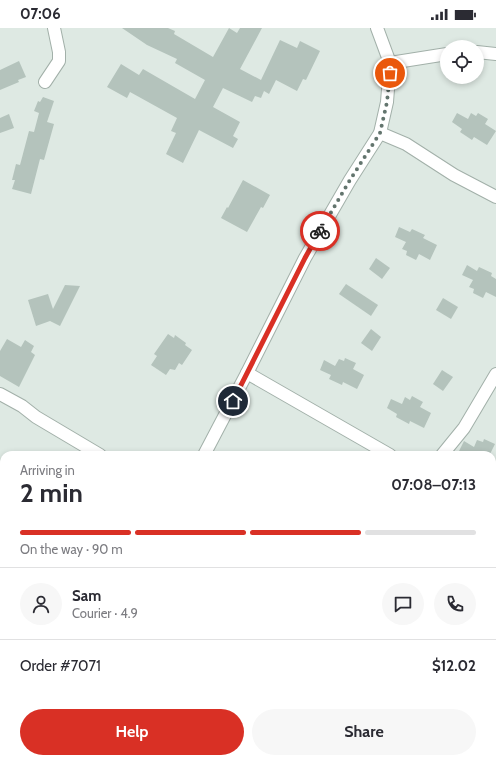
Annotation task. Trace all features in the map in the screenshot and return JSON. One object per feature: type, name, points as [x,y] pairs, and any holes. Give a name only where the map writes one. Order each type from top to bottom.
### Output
[{"type":"street","points":[[45,82],[59,61],[59,52],[54,28]]},
{"type":"street","points":[[206,451],[305,258],[350,180],[380,133],[389,89],[390,63],[377,28]]},
{"type":"street","points":[[484,53],[496,54]]},
{"type":"street","points":[[390,63],[440,55]]},
{"type":"street","points":[[380,133],[406,144],[454,175],[496,197]]},
{"type":"street","points":[[247,373],[383,451]]},
{"type":"street","points":[[445,451],[464,428],[496,374]]},
{"type":"street","points":[[0,394],[22,406],[36,417],[93,451]]},
{"type":"building","points":[[122,28],[168,28],[175,31],[174,34],[213,57],[229,28],[237,33],[240,28],[262,28],[240,69],[261,80],[280,40],[297,48],[300,41],[320,51],[306,80],[303,79],[297,91],[276,80],[269,94],[264,91],[261,98],[255,96],[252,102],[223,88],[213,107],[240,122],[233,136],[238,139],[233,148],[199,130],[183,163],[166,154],[176,133],[171,131],[177,118],[130,92],[127,98],[107,87],[121,64],[139,75],[143,69],[195,99],[205,80],[175,63],[177,59],[147,45]]},
{"type":"building","points":[[19,61],[26,77],[18,80],[19,82],[0,90],[0,70]]},
{"type":"building","points":[[43,97],[54,101],[47,122],[54,124],[44,160],[40,159],[31,194],[12,189],[15,180],[12,180],[16,164],[20,165],[29,131],[34,132],[39,113],[34,111],[38,101],[40,102]]},
{"type":"building","points":[[457,113],[468,119],[471,113],[476,116],[478,113],[488,119],[485,124],[496,131],[487,145],[474,137],[472,140],[460,132],[462,129],[452,122]]},
{"type":"building","points":[[9,114],[14,128],[0,133],[0,118]]},
{"type":"building","points":[[243,180],[270,195],[263,208],[261,207],[247,232],[221,218]]},
{"type":"building","points":[[399,227],[410,232],[412,229],[425,235],[423,238],[437,245],[430,260],[419,254],[416,260],[406,255],[407,251],[402,249],[406,242],[395,237]]},
{"type":"building","points":[[376,258],[390,268],[382,279],[369,269]]},
{"type":"building","points":[[467,265],[477,271],[479,267],[492,273],[491,276],[496,279],[496,297],[486,292],[483,298],[473,293],[474,289],[469,287],[473,280],[462,275]]},
{"type":"building","points":[[346,284],[378,305],[371,316],[339,294]]},
{"type":"building","points":[[65,285],[80,286],[60,326],[50,321],[36,326],[28,300],[48,294],[53,309]]},
{"type":"building","points":[[443,298],[458,307],[451,319],[436,310]]},
{"type":"building","points":[[371,329],[381,337],[372,351],[361,343]]},
{"type":"building","points":[[168,334],[174,338],[175,335],[186,343],[185,345],[192,350],[182,365],[179,363],[175,370],[170,369],[166,375],[151,365],[157,356],[154,354]]},
{"type":"building","points":[[7,339],[21,347],[25,340],[34,346],[31,352],[35,355],[19,387],[0,376],[0,351]]},
{"type":"building","points":[[345,358],[356,363],[353,369],[364,375],[357,389],[343,382],[342,385],[329,379],[331,375],[320,370],[324,360],[335,366],[339,359],[344,361]]},
{"type":"building","points":[[442,370],[453,377],[443,391],[433,384]]},
{"type":"building","points":[[412,396],[423,402],[420,407],[431,413],[424,428],[410,421],[409,424],[396,417],[397,414],[387,408],[391,399],[402,404],[405,397],[410,400]]},
{"type":"building","points":[[484,439],[495,444],[492,451],[459,451],[464,441],[474,447],[477,440],[483,442]]},
{"type":"way so far","points":[[320,231],[380,133],[387,102],[390,73]]},
{"type":"route","points":[[233,401],[320,231]]}]
